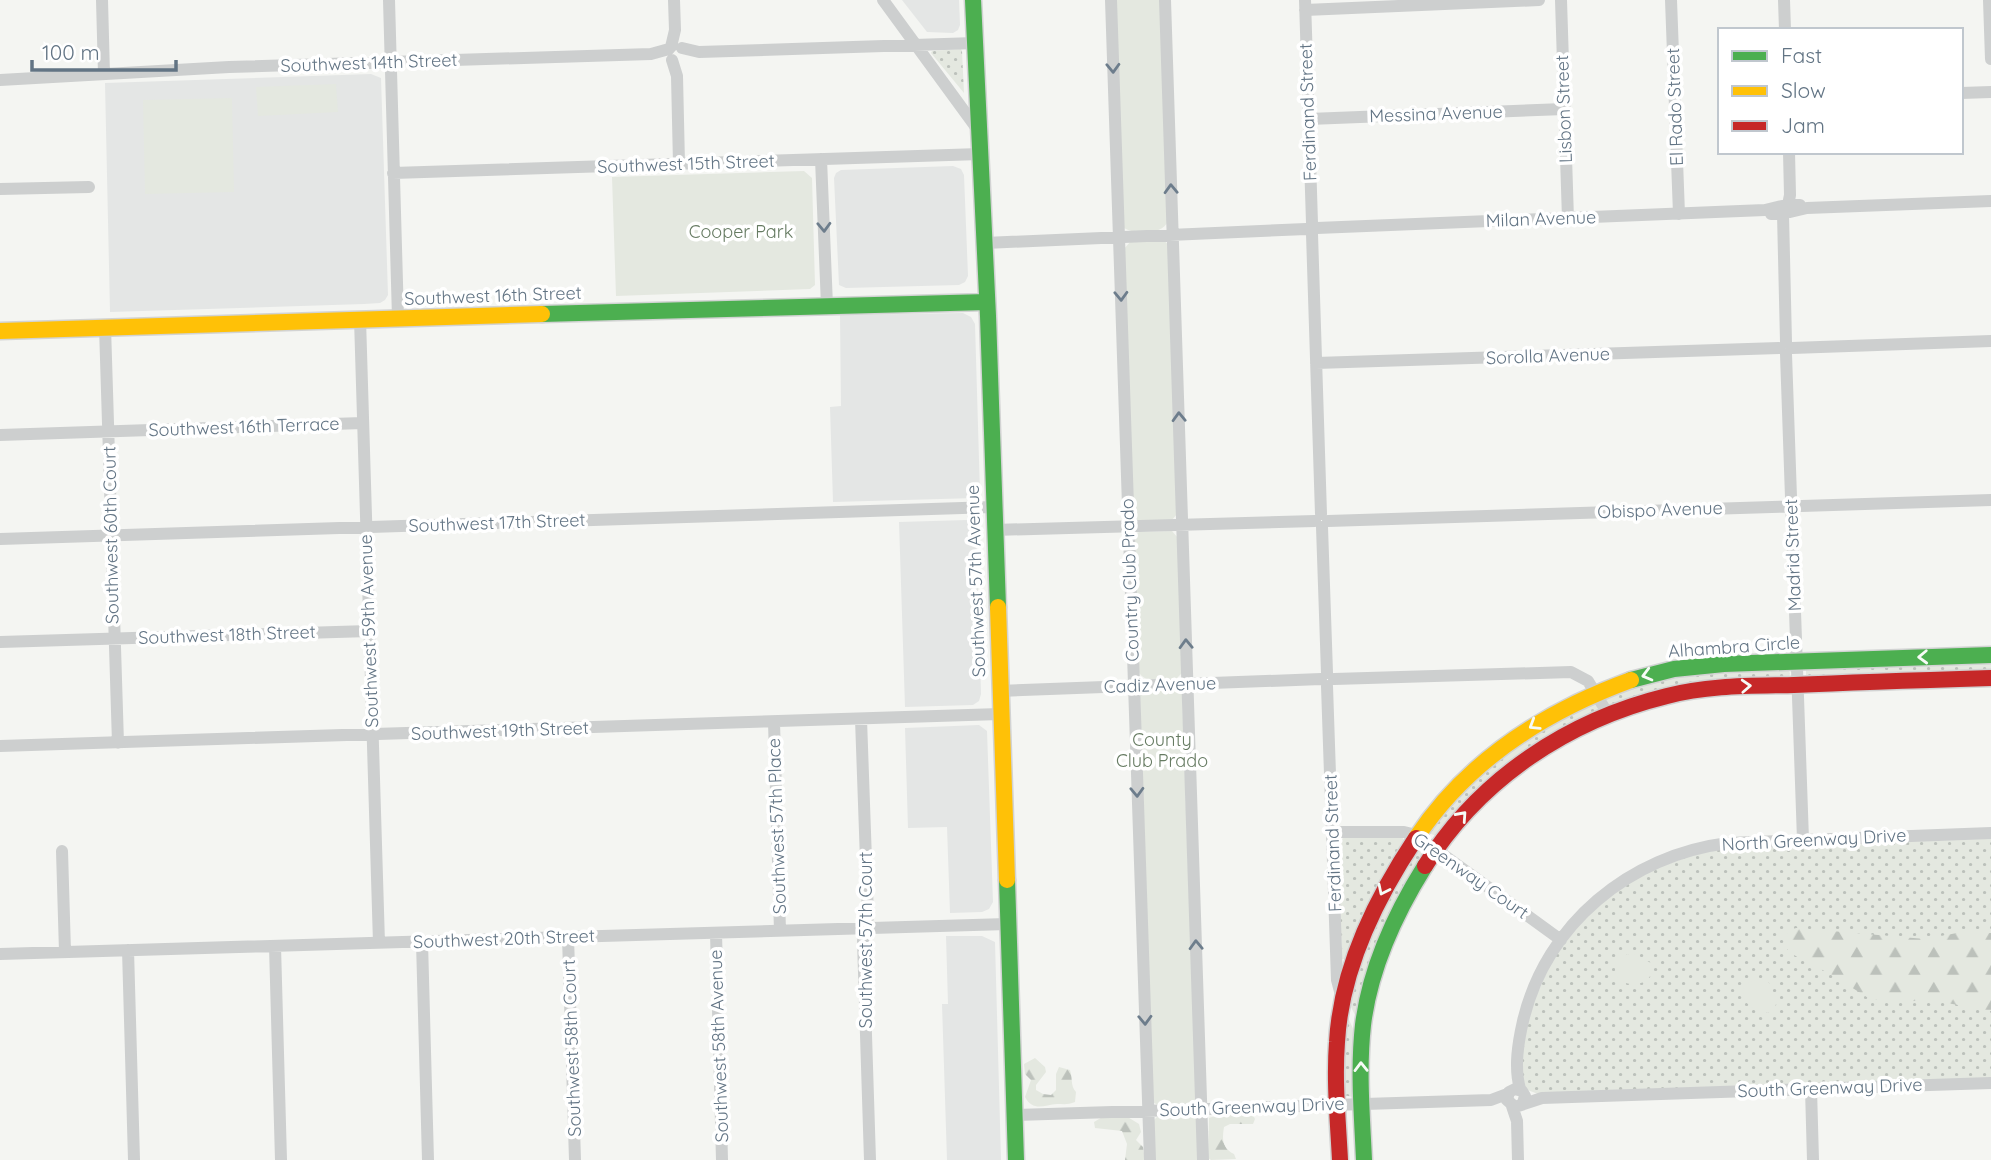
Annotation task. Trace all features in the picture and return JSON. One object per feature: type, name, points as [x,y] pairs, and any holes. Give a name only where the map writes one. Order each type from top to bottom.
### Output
[{"type":"street","points":[[102,0],[104,74]]},
{"type":"street","points":[[389,0],[398,318]]},
{"type":"street","points":[[674,0],[679,164]]},
{"type":"street","points":[[883,0],[979,131]]},
{"type":"street","name":"Southwest 57th Avenue","points":[[973,0],[985,243],[1016,1160]]},
{"type":"street","name":"Country Club Prado","points":[[1111,0],[1150,1160]]},
{"type":"street","points":[[1165,0],[1203,1160]]},
{"type":"street","points":[[1305,5],[1539,0]]},
{"type":"street","name":"Lisbon Street","points":[[1561,0],[1568,219]]},
{"type":"street","name":"El Rado Street","points":[[1671,0],[1679,214]]},
{"type":"street","points":[[1784,0],[1785,28]]},
{"type":"street","points":[[1989,0],[1991,59]]},
{"type":"street","name":"Ferdinand Street","points":[[1305,5],[1337,986],[1342,999]]},
{"type":"street","points":[[886,46],[894,33],[897,19]]},
{"type":"street","name":"Southwest 14th Street","points":[[0,80],[391,62],[975,43]]},
{"type":"street","points":[[1963,93],[1991,92]]},
{"type":"street","name":"Messina Avenue","points":[[1309,119],[1564,109]]},
{"type":"street","name":"Southwest 15th Street","points":[[393,173],[979,154]]},
{"type":"street","name":"Madrid Street","points":[[1789,154],[1790,195],[1786,209],[1786,348],[1803,840]]},
{"type":"street","points":[[821,159],[827,306]]},
{"type":"street","points":[[0,189],[89,187]]},
{"type":"street","name":"Milan Avenue","points":[[985,243],[1765,210],[1770,214],[1786,209],[1803,211],[1807,208],[1991,201]]},
{"type":"street","name":"Southwest 16th Street","points":[[0,331],[987,302]]},
{"type":"street","name":"Southwest 59th Avenue","points":[[360,319],[379,943]]},
{"type":"street","name":"Southwest 60th Court","points":[[105,327],[118,743]]},
{"type":"street","name":"Sorolla Avenue","points":[[1316,363],[1991,341]]},
{"type":"street","name":"Southwest 16th Terrace","points":[[0,435],[363,424]]},
{"type":"street","name":"Obispo Avenue","points":[[994,530],[1991,500]]},
{"type":"street","name":"Southwest 17th Street","points":[[0,539],[993,507]]},
{"type":"street","name":"Southwest 18th Street","points":[[0,642],[369,631]]},
{"type":"street","name":"Alhambra Circle","points":[[1340,1160],[1337,1038],[1342,999],[1357,952],[1380,896],[1416,835],[1457,785],[1510,740],[1545,718],[1595,694],[1641,677],[1675,669],[1797,661],[1991,655]]},
{"type":"street","name":"Cadiz Avenue","points":[[999,691],[1571,671],[1585,678],[1608,714]]},
{"type":"street","points":[[1364,1160],[1362,1036],[1369,996],[1388,936],[1410,887],[1435,848],[1466,811],[1506,774],[1553,741],[1608,714],[1649,700],[1688,692],[1726,687],[1991,678]]},
{"type":"street","name":"Southwest 19th Street","points":[[0,746],[1000,714]]},
{"type":"street","name":"Southwest 57th Court","points":[[862,719],[867,917],[863,941],[870,1160]]},
{"type":"street","name":"Southwest 57th Place","points":[[774,722],[780,931]]},
{"type":"street","name":"Greenway Court","points":[[1332,832],[1404,832],[1416,835],[1561,940]]},
{"type":"street","name":"North Greenway Drive","points":[[1518,1160],[1516,1075],[1521,1034],[1530,998],[1541,972],[1561,940],[1581,915],[1605,893],[1638,871],[1665,859],[1718,844],[1991,834]]},
{"type":"street","points":[[61,851],[65,952]]},
{"type":"street","name":"Southwest 20th Street","points":[[0,954],[1007,924]]},
{"type":"street","name":"Southwest 58th Avenue","points":[[716,933],[722,1160]]},
{"type":"street","name":"Southwest 58th Court","points":[[568,937],[575,1160]]},
{"type":"street","points":[[422,942],[428,1160]]},
{"type":"street","points":[[275,946],[281,1160]]},
{"type":"street","points":[[128,950],[134,1160]]},
{"type":"street","points":[[1342,999],[1362,1036]]},
{"type":"street","name":"South Greenway Drive","points":[[1014,1115],[1991,1083]]},
{"type":"street","points":[[1811,1089],[1813,1160]]},
{"type":"shaded area","points":[[902,0],[959,0],[958,30],[953,33],[927,32]]},
{"type":"shaded area","points":[[371,74],[381,78],[388,295],[385,300],[364,304],[110,312],[105,83]]},
{"type":"shaded area","points":[[953,166],[961,169],[964,175],[968,276],[965,282],[959,285],[846,288],[839,285],[834,178],[836,173],[841,170]]},
{"type":"shaded area","points":[[963,313],[971,317],[975,324],[980,494],[976,498],[833,502],[830,407],[841,406],[840,315]]},
{"type":"shaded area","points":[[899,522],[973,522],[976,528],[981,694],[979,701],[973,705],[905,707]]},
{"type":"shaded area","points":[[979,725],[987,731],[993,902],[989,909],[982,912],[950,913],[947,827],[908,828],[905,728]]},
{"type":"shaded area","points":[[946,936],[982,936],[995,942],[1001,1160],[947,1160],[942,1004],[948,1004]]},
{"type":"green space","points":[[1115,0],[1160,0],[1168,221],[1161,229],[1149,232],[1135,232],[1124,228]]},
{"type":"green space","points":[[962,51],[964,93],[931,53]]},
{"type":"green space","points":[[336,84],[338,112],[258,116],[256,87]]},
{"type":"green space","points":[[232,98],[234,192],[145,194],[143,100]]},
{"type":"green space","name":"Cooper Park","points":[[804,171],[812,178],[815,285],[810,289],[616,296],[612,177]]},
{"type":"green space","points":[[1163,239],[1169,246],[1178,513],[1171,521],[1139,522],[1133,518],[1123,250],[1131,241]]},
{"type":"green space","name":"County Club Prado","points":[[1172,531],[1178,538],[1183,672],[1175,680],[1148,680],[1137,669],[1135,535],[1139,532]]},
{"type":"green space","points":[[1991,659],[1991,673],[1806,678],[1806,668]]},
{"type":"green space","points":[[1787,669],[1789,678],[1611,708],[1605,698],[1605,695],[1678,672]]},
{"type":"green space","name":"County Club Prado","points":[[1175,690],[1182,694],[1196,1101],[1191,1104],[1159,1106],[1153,1102],[1140,695],[1146,692]]},
{"type":"green space","points":[[1594,701],[1600,712],[1437,836],[1428,833],[1428,824],[1514,742]]},
{"type":"green space","points":[[1346,836],[1402,837],[1405,842],[1348,959],[1342,959],[1338,842]]},
{"type":"green space","points":[[1991,838],[1991,1079],[1538,1094],[1525,1089],[1520,1072],[1529,1012],[1553,958],[1584,918],[1635,876],[1713,848]]},
{"type":"green space","points":[[1418,847],[1425,851],[1357,1019],[1347,999],[1390,882]]},
{"type":"green space","points":[[1796,928],[1925,939],[1957,933],[1991,933],[1991,1011],[1925,999],[1902,1003],[1870,999],[1792,954],[1784,946],[1784,939]]},
{"type":"green space","points":[[1627,954],[1636,955],[1651,963],[1652,972],[1642,983],[1625,983],[1615,972],[1616,962]]},
{"type":"green space","points":[[1761,978],[1768,981],[1777,1001],[1774,1010],[1768,1013],[1752,1007],[1743,995],[1746,983]]},
{"type":"green space","points":[[1345,1011],[1356,1035],[1353,1097],[1343,1095]]},
{"type":"green space","points":[[1035,1058],[1045,1067],[1046,1072],[1036,1085],[1036,1090],[1051,1095],[1056,1090],[1059,1067],[1070,1070],[1076,1092],[1075,1102],[1035,1106],[1028,1102],[1025,1097],[1031,1080],[1025,1074],[1024,1064]]},
{"type":"green space","points":[[1249,1113],[1255,1119],[1253,1124],[1230,1124],[1224,1127],[1224,1143],[1236,1159],[1208,1158],[1209,1118],[1221,1114]]},
{"type":"green space","points":[[1190,1114],[1198,1120],[1199,1160],[1153,1160],[1154,1120],[1158,1116]]},
{"type":"green space","points":[[1104,1116],[1126,1116],[1139,1124],[1141,1132],[1136,1140],[1143,1147],[1145,1160],[1125,1160],[1127,1144],[1122,1131],[1095,1128],[1094,1122]]},
{"type":"traffic: fast","points":[[973,0],[998,607]]},
{"type":"traffic: fast","points":[[542,314],[987,302]]},
{"type":"traffic: fast","points":[[1631,680],[1674,669],[1724,664],[1991,655]]},
{"type":"traffic: fast","points":[[1364,1160],[1361,1059],[1366,1004],[1385,942],[1425,866]]},
{"type":"traffic: fast","points":[[1007,880],[1016,1160]]},
{"type":"traffic: slow","points":[[0,331],[542,314]]},
{"type":"traffic: slow","points":[[998,607],[1007,880]]},
{"type":"traffic: slow","points":[[1416,838],[1436,810],[1459,785],[1511,742],[1569,707],[1631,680]]},
{"type":"traffic: jam","points":[[1425,866],[1447,834],[1500,780],[1562,737],[1631,707],[1683,692],[1714,688],[1991,678]]},
{"type":"traffic: jam","points":[[1340,1160],[1336,1057],[1345,987],[1374,909],[1416,838]]}]
